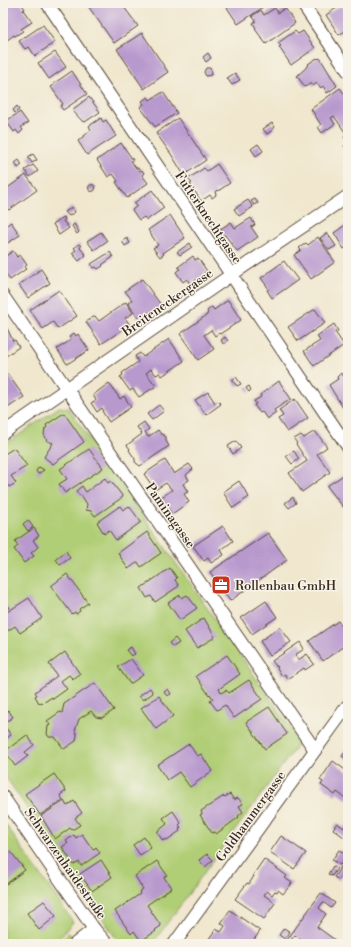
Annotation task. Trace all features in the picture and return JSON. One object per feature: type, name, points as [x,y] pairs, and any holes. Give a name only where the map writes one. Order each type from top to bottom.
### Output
[{"type":"street","name":"Futterknechtgasse","points":[[48,3],[348,447]]},
{"type":"street","points":[[302,3],[348,71]]},
{"type":"street","name":"Breiteneckergasse","points":[[3,434],[348,196]]},
{"type":"street","name":"Paminagasse","points":[[3,296],[315,750]]},
{"type":"street","name":"Goldhammergasse","points":[[174,944],[348,704]]},
{"type":"street","name":"Schwarzenhaidestraße","points":[[3,797],[94,929],[107,944]]},
{"type":"street","points":[[75,944],[94,929]]},
{"type":"street","points":[[92,944],[94,929]]},
{"type":"green space","points":[[59,407],[68,408],[299,740],[298,744],[152,944],[120,944],[3,773],[3,446]]},
{"type":"green space","points":[[3,821],[73,922],[54,944],[3,944]]},
{"type":"green space","points":[[68,933],[72,937],[67,944],[59,944]]},
{"type":"building","points":[[3,3],[21,3],[25,9],[23,10],[32,22],[21,29],[23,31],[6,41],[3,36]]},
{"type":"building","points":[[86,3],[121,3],[138,26],[114,43]]},
{"type":"building","points":[[224,3],[259,3],[262,8],[238,24]]},
{"type":"building","points":[[341,5],[345,10],[348,8],[348,29],[339,35],[326,15]]},
{"type":"building","points":[[275,8],[278,13],[285,8],[295,23],[266,44],[255,29],[256,28],[253,23],[256,21],[252,16],[261,10],[264,15]]},
{"type":"building","points":[[43,25],[55,42],[35,56],[29,47],[25,49],[19,41]]},
{"type":"building","points":[[295,31],[298,34],[303,31],[315,48],[291,65],[278,43]]},
{"type":"building","points":[[142,33],[168,72],[144,89],[117,49]]},
{"type":"building","points":[[55,52],[66,67],[49,79],[38,63]]},
{"type":"building","points":[[208,53],[211,58],[206,62],[203,57]]},
{"type":"building","points":[[317,58],[320,58],[337,86],[327,93],[323,86],[321,88],[317,83],[313,86],[311,83],[305,87],[297,76],[309,65],[308,64]]},
{"type":"building","points":[[206,68],[210,68],[212,72],[211,75],[206,76],[204,72]]},
{"type":"building","points":[[72,71],[87,94],[63,110],[60,106],[63,104],[51,87]]},
{"type":"building","points":[[235,73],[240,80],[232,85],[227,78]]},
{"type":"building","points":[[340,88],[348,99],[348,143],[344,137],[347,135],[334,116],[331,118],[335,124],[322,133],[318,127],[321,125],[311,109]]},
{"type":"building","points":[[163,92],[177,113],[155,127],[140,107],[144,104],[142,101],[148,97],[150,100]]},
{"type":"building","points":[[89,97],[100,112],[83,122],[72,110]]},
{"type":"building","points":[[17,106],[19,110],[15,113],[13,110]]},
{"type":"building","points":[[20,112],[28,123],[21,127],[23,130],[19,134],[16,130],[14,132],[6,121]]},
{"type":"building","points":[[101,118],[103,122],[106,120],[116,136],[87,155],[78,141],[91,130],[89,126]]},
{"type":"building","points":[[178,118],[206,160],[184,175],[156,133]]},
{"type":"building","points":[[272,123],[275,127],[267,134],[263,129]]},
{"type":"building","points":[[121,143],[133,160],[131,161],[136,168],[140,171],[142,170],[144,173],[142,175],[148,183],[127,198],[116,182],[118,181],[113,174],[108,177],[97,160]]},
{"type":"building","points":[[348,143],[348,152],[344,146]]},
{"type":"building","points":[[258,144],[263,151],[256,156],[251,149]]},
{"type":"building","points":[[33,154],[37,160],[32,163],[28,157]]},
{"type":"building","points":[[19,160],[22,165],[18,168],[15,163]]},
{"type":"building","points":[[217,164],[230,183],[218,191],[217,190],[215,192],[216,195],[212,198],[210,195],[201,201],[190,184],[192,183],[188,179],[204,168],[207,171]]},
{"type":"building","points":[[33,165],[38,171],[30,177],[25,170]]},
{"type":"building","points":[[26,175],[37,190],[9,210],[6,210],[3,205],[3,191]]},
{"type":"building","points":[[92,184],[96,188],[92,192],[88,188]]},
{"type":"building","points":[[152,190],[164,208],[147,220],[144,217],[139,220],[132,210],[137,206],[134,203]]},
{"type":"building","points":[[255,199],[258,203],[254,205],[251,201]]},
{"type":"building","points":[[248,200],[253,207],[239,216],[234,209]]},
{"type":"building","points":[[72,207],[75,212],[69,216],[65,212]]},
{"type":"building","points":[[170,215],[185,238],[163,253],[164,254],[160,257],[153,248],[158,245],[148,230]]},
{"type":"building","points":[[64,217],[65,220],[63,221],[69,228],[59,235],[53,224]]},
{"type":"building","points":[[251,218],[255,225],[251,227],[258,237],[237,251],[225,235],[223,236],[219,230],[231,222],[235,228]]},
{"type":"building","points":[[11,222],[20,235],[3,246],[3,228]]},
{"type":"building","points":[[348,223],[348,246],[344,249],[334,233]]},
{"type":"building","points":[[74,224],[79,232],[77,234],[72,226]]},
{"type":"building","points":[[101,232],[107,241],[94,250],[87,241]]},
{"type":"building","points":[[327,233],[336,246],[329,250],[320,238]]},
{"type":"building","points":[[318,237],[335,262],[311,279],[294,255],[301,250],[299,248],[306,243],[308,245]]},
{"type":"building","points":[[127,238],[130,243],[125,246],[122,241]]},
{"type":"building","points":[[190,243],[192,247],[180,255],[177,252]]},
{"type":"building","points":[[79,244],[81,246],[80,248],[86,255],[79,261],[72,253],[76,250],[74,248]]},
{"type":"building","points":[[13,251],[17,257],[20,255],[27,265],[24,267],[26,269],[10,280],[3,270],[3,258]]},
{"type":"building","points":[[110,252],[113,257],[98,269],[96,267],[94,268],[91,264]]},
{"type":"building","points":[[193,256],[195,260],[198,258],[207,271],[190,284],[187,279],[183,282],[176,272],[180,269],[178,267]]},
{"type":"building","points":[[284,261],[298,280],[272,298],[267,290],[269,289],[261,278]]},
{"type":"building","points":[[41,269],[50,283],[28,298],[19,285]]},
{"type":"building","points":[[142,279],[161,305],[143,317],[142,315],[138,318],[128,303],[132,300],[125,291]]},
{"type":"building","points":[[59,290],[77,316],[58,329],[53,322],[43,329],[30,310]]},
{"type":"building","points":[[228,300],[241,320],[220,334],[219,333],[215,336],[211,330],[204,335],[214,349],[198,360],[180,334],[207,315],[207,311],[212,307],[214,310]]},
{"type":"building","points":[[126,302],[133,313],[125,318],[130,325],[101,344],[86,322],[95,316],[99,321]]},
{"type":"building","points":[[315,309],[325,323],[298,341],[288,327]]},
{"type":"building","points":[[334,324],[338,331],[335,332],[344,345],[314,366],[304,351],[320,341],[317,336]]},
{"type":"building","points":[[3,328],[4,330],[7,328],[13,341],[15,340],[19,347],[3,358]]},
{"type":"building","points":[[74,333],[76,336],[78,334],[89,350],[67,364],[57,349],[71,340],[69,337]]},
{"type":"building","points":[[225,337],[228,341],[223,344],[221,340]]},
{"type":"building","points":[[169,339],[184,361],[162,376],[160,373],[156,375],[151,369],[146,373],[156,386],[139,397],[133,389],[130,391],[120,377],[123,375],[122,373],[138,362],[135,356],[140,353],[143,357]]},
{"type":"building","points":[[348,372],[348,416],[329,385],[338,379],[337,377],[341,373],[343,376]]},
{"type":"building","points":[[7,373],[24,397],[3,411],[3,376]]},
{"type":"building","points":[[236,377],[241,384],[237,386],[232,380]]},
{"type":"building","points":[[279,381],[291,399],[274,410],[276,413],[267,419],[254,405],[256,404],[254,401],[261,397],[260,395]]},
{"type":"building","points":[[109,383],[120,399],[124,396],[131,407],[109,422],[102,411],[102,408],[97,412],[91,403],[96,400],[93,395]]},
{"type":"building","points":[[249,386],[251,390],[249,392],[246,388]]},
{"type":"building","points":[[208,392],[215,403],[218,401],[221,404],[206,415],[195,400]]},
{"type":"building","points":[[295,399],[308,418],[287,432],[278,419],[283,416],[279,410]]},
{"type":"building","points":[[159,405],[164,411],[152,420],[147,414]]},
{"type":"building","points":[[64,413],[84,442],[53,464],[44,457],[53,443],[47,441],[44,434],[45,429],[47,427],[46,425]]},
{"type":"building","points":[[144,422],[149,429],[145,432],[148,437],[158,430],[164,435],[169,446],[140,466],[135,462],[135,459],[127,445],[142,434],[137,427]]},
{"type":"building","points":[[315,431],[327,447],[317,454],[330,472],[302,492],[289,473],[307,461],[294,439],[301,435],[304,438]]},
{"type":"building","points":[[236,441],[241,448],[233,454],[228,446]]},
{"type":"building","points":[[14,448],[27,466],[11,476],[16,483],[9,487],[3,478],[3,455]]},
{"type":"building","points":[[89,449],[103,468],[65,493],[59,484],[67,479],[60,469]]},
{"type":"building","points":[[294,451],[299,459],[292,464],[286,456]]},
{"type":"building","points":[[165,460],[174,474],[189,464],[193,469],[186,475],[189,480],[183,484],[188,492],[184,494],[189,502],[172,514],[160,498],[172,490],[166,483],[155,490],[144,474]]},
{"type":"building","points":[[39,467],[44,470],[38,474],[36,471]]},
{"type":"building","points":[[345,474],[348,478],[348,503],[343,507],[327,486]]},
{"type":"building","points":[[105,478],[108,483],[111,481],[123,497],[95,516],[91,511],[86,510],[87,504],[81,495],[80,496],[76,491],[82,486],[86,492]]},
{"type":"building","points":[[239,481],[249,497],[233,508],[223,492]]},
{"type":"building","points":[[293,497],[296,503],[289,508],[285,503]]},
{"type":"building","points":[[120,506],[123,510],[129,506],[141,522],[116,540],[109,530],[104,534],[97,522]]},
{"type":"building","points":[[28,520],[33,527],[28,531],[23,524]]},
{"type":"building","points":[[223,526],[233,541],[221,550],[224,555],[211,563],[208,558],[204,561],[193,546]]},
{"type":"building","points":[[34,528],[39,536],[33,540],[38,547],[31,553],[34,556],[24,563],[14,549],[18,546],[15,541]]},
{"type":"building","points":[[147,532],[161,553],[141,567],[138,562],[128,569],[118,553]]},
{"type":"building","points":[[268,533],[287,560],[230,601],[210,572]]},
{"type":"building","points":[[66,551],[70,558],[60,565],[56,559]]},
{"type":"building","points":[[170,568],[177,578],[175,580],[179,586],[155,602],[151,596],[147,598],[141,588]]},
{"type":"building","points":[[67,574],[88,603],[79,609],[80,611],[76,614],[75,612],[72,614],[51,586]]},
{"type":"building","points":[[180,595],[182,598],[187,595],[197,608],[180,620],[168,603]]},
{"type":"building","points":[[29,598],[42,618],[20,633],[15,626],[6,632],[3,628],[3,608],[7,605],[9,608],[6,610],[7,612]]},
{"type":"building","points":[[266,601],[277,617],[252,634],[241,618]]},
{"type":"building","points":[[348,604],[348,615],[343,608]]},
{"type":"building","points":[[204,618],[215,637],[197,648],[185,631]]},
{"type":"building","points":[[338,621],[348,636],[348,643],[323,661],[309,641]]},
{"type":"building","points":[[280,627],[291,642],[270,656],[260,641]]},
{"type":"building","points":[[175,638],[179,643],[173,647],[169,643]]},
{"type":"building","points":[[300,642],[304,649],[295,655],[298,660],[307,654],[314,664],[305,670],[304,668],[288,679],[285,674],[282,676],[277,668],[278,667],[272,661]]},
{"type":"building","points":[[131,647],[135,654],[131,656],[126,650]]},
{"type":"building","points":[[65,652],[80,674],[73,679],[69,675],[61,681],[67,689],[53,699],[52,697],[43,703],[39,703],[35,696],[37,695],[35,692],[57,676],[49,664]]},
{"type":"building","points":[[227,655],[240,674],[219,689],[221,693],[226,690],[229,693],[249,680],[262,699],[234,718],[225,705],[217,710],[210,701],[213,699],[210,694],[209,695],[196,676]]},
{"type":"building","points":[[131,659],[143,675],[130,684],[118,667]]},
{"type":"building","points":[[95,683],[114,710],[102,718],[96,717],[91,711],[79,719],[75,731],[77,735],[76,741],[64,749],[55,737],[49,737],[47,734],[48,726],[50,725],[47,721],[60,712],[62,713],[64,704]]},
{"type":"building","points":[[150,688],[153,693],[143,700],[139,696]]},
{"type":"building","points":[[168,689],[171,694],[167,696],[164,692]]},
{"type":"building","points":[[159,696],[173,716],[156,729],[141,708]]},
{"type":"building","points":[[269,707],[287,734],[265,749],[246,722]]},
{"type":"building","points":[[8,710],[13,717],[3,724],[3,714]]},
{"type":"building","points":[[3,724],[11,735],[3,741]]},
{"type":"building","points":[[27,735],[34,745],[25,752],[28,756],[15,766],[5,751]]},
{"type":"building","points":[[189,744],[197,756],[201,754],[212,771],[190,787],[179,772],[167,780],[157,765]]},
{"type":"building","points":[[348,748],[348,760],[342,756]]},
{"type":"building","points":[[333,761],[348,772],[348,800],[337,792],[335,795],[321,785],[323,782],[320,780]]},
{"type":"building","points":[[54,774],[66,791],[60,795],[63,800],[40,815],[25,794]]},
{"type":"building","points":[[230,794],[234,800],[238,798],[243,804],[239,806],[243,812],[238,816],[239,817],[216,834],[215,832],[212,833],[200,815],[202,814],[201,811],[224,796],[225,797]]},
{"type":"building","points":[[64,801],[67,806],[74,801],[82,813],[75,818],[80,825],[72,830],[70,828],[55,839],[41,816]]},
{"type":"building","points":[[173,811],[181,823],[179,825],[181,827],[179,829],[180,831],[163,841],[157,832],[167,824],[163,818]]},
{"type":"building","points":[[348,822],[348,840],[333,829],[337,823],[344,828]]},
{"type":"building","points":[[82,834],[93,850],[96,847],[100,853],[81,866],[79,862],[74,865],[62,847],[68,843],[66,841],[74,835],[76,838]]},
{"type":"building","points":[[281,836],[306,853],[294,869],[270,852]]},
{"type":"building","points":[[144,837],[151,848],[140,855],[133,845]]},
{"type":"building","points":[[339,850],[347,855],[340,865],[332,860]]},
{"type":"building","points":[[11,852],[25,870],[6,884],[3,880],[3,857]]},
{"type":"building","points":[[207,854],[213,860],[205,867],[199,860]]},
{"type":"building","points":[[348,857],[348,868],[345,873],[346,874],[343,874],[339,880],[334,877]]},
{"type":"building","points":[[264,859],[287,876],[285,878],[292,883],[283,894],[278,890],[272,895],[267,891],[264,895],[275,903],[264,919],[235,899],[247,883],[249,884],[254,876],[253,875]]},
{"type":"building","points":[[101,860],[112,877],[92,891],[80,874]]},
{"type":"building","points":[[157,861],[167,875],[164,877],[171,888],[147,905],[161,926],[141,941],[134,931],[131,934],[115,911],[140,894],[139,892],[143,889],[135,876]]},
{"type":"building","points":[[333,866],[337,869],[332,876],[328,874]]},
{"type":"building","points":[[321,893],[335,903],[331,908],[323,902],[319,908],[326,914],[317,927],[335,940],[332,944],[300,944],[302,940],[295,935],[291,940],[296,944],[284,944]]},
{"type":"building","points":[[44,901],[56,916],[39,930],[27,913]]},
{"type":"building","points":[[230,910],[260,931],[251,944],[244,940],[241,944],[205,944],[216,929],[221,932],[225,926],[221,923]]},
{"type":"building","points":[[284,928],[290,932],[285,939],[279,935]]},
{"type":"place","name":"Rollenbau GmbH","points":[[221,585]]}]
